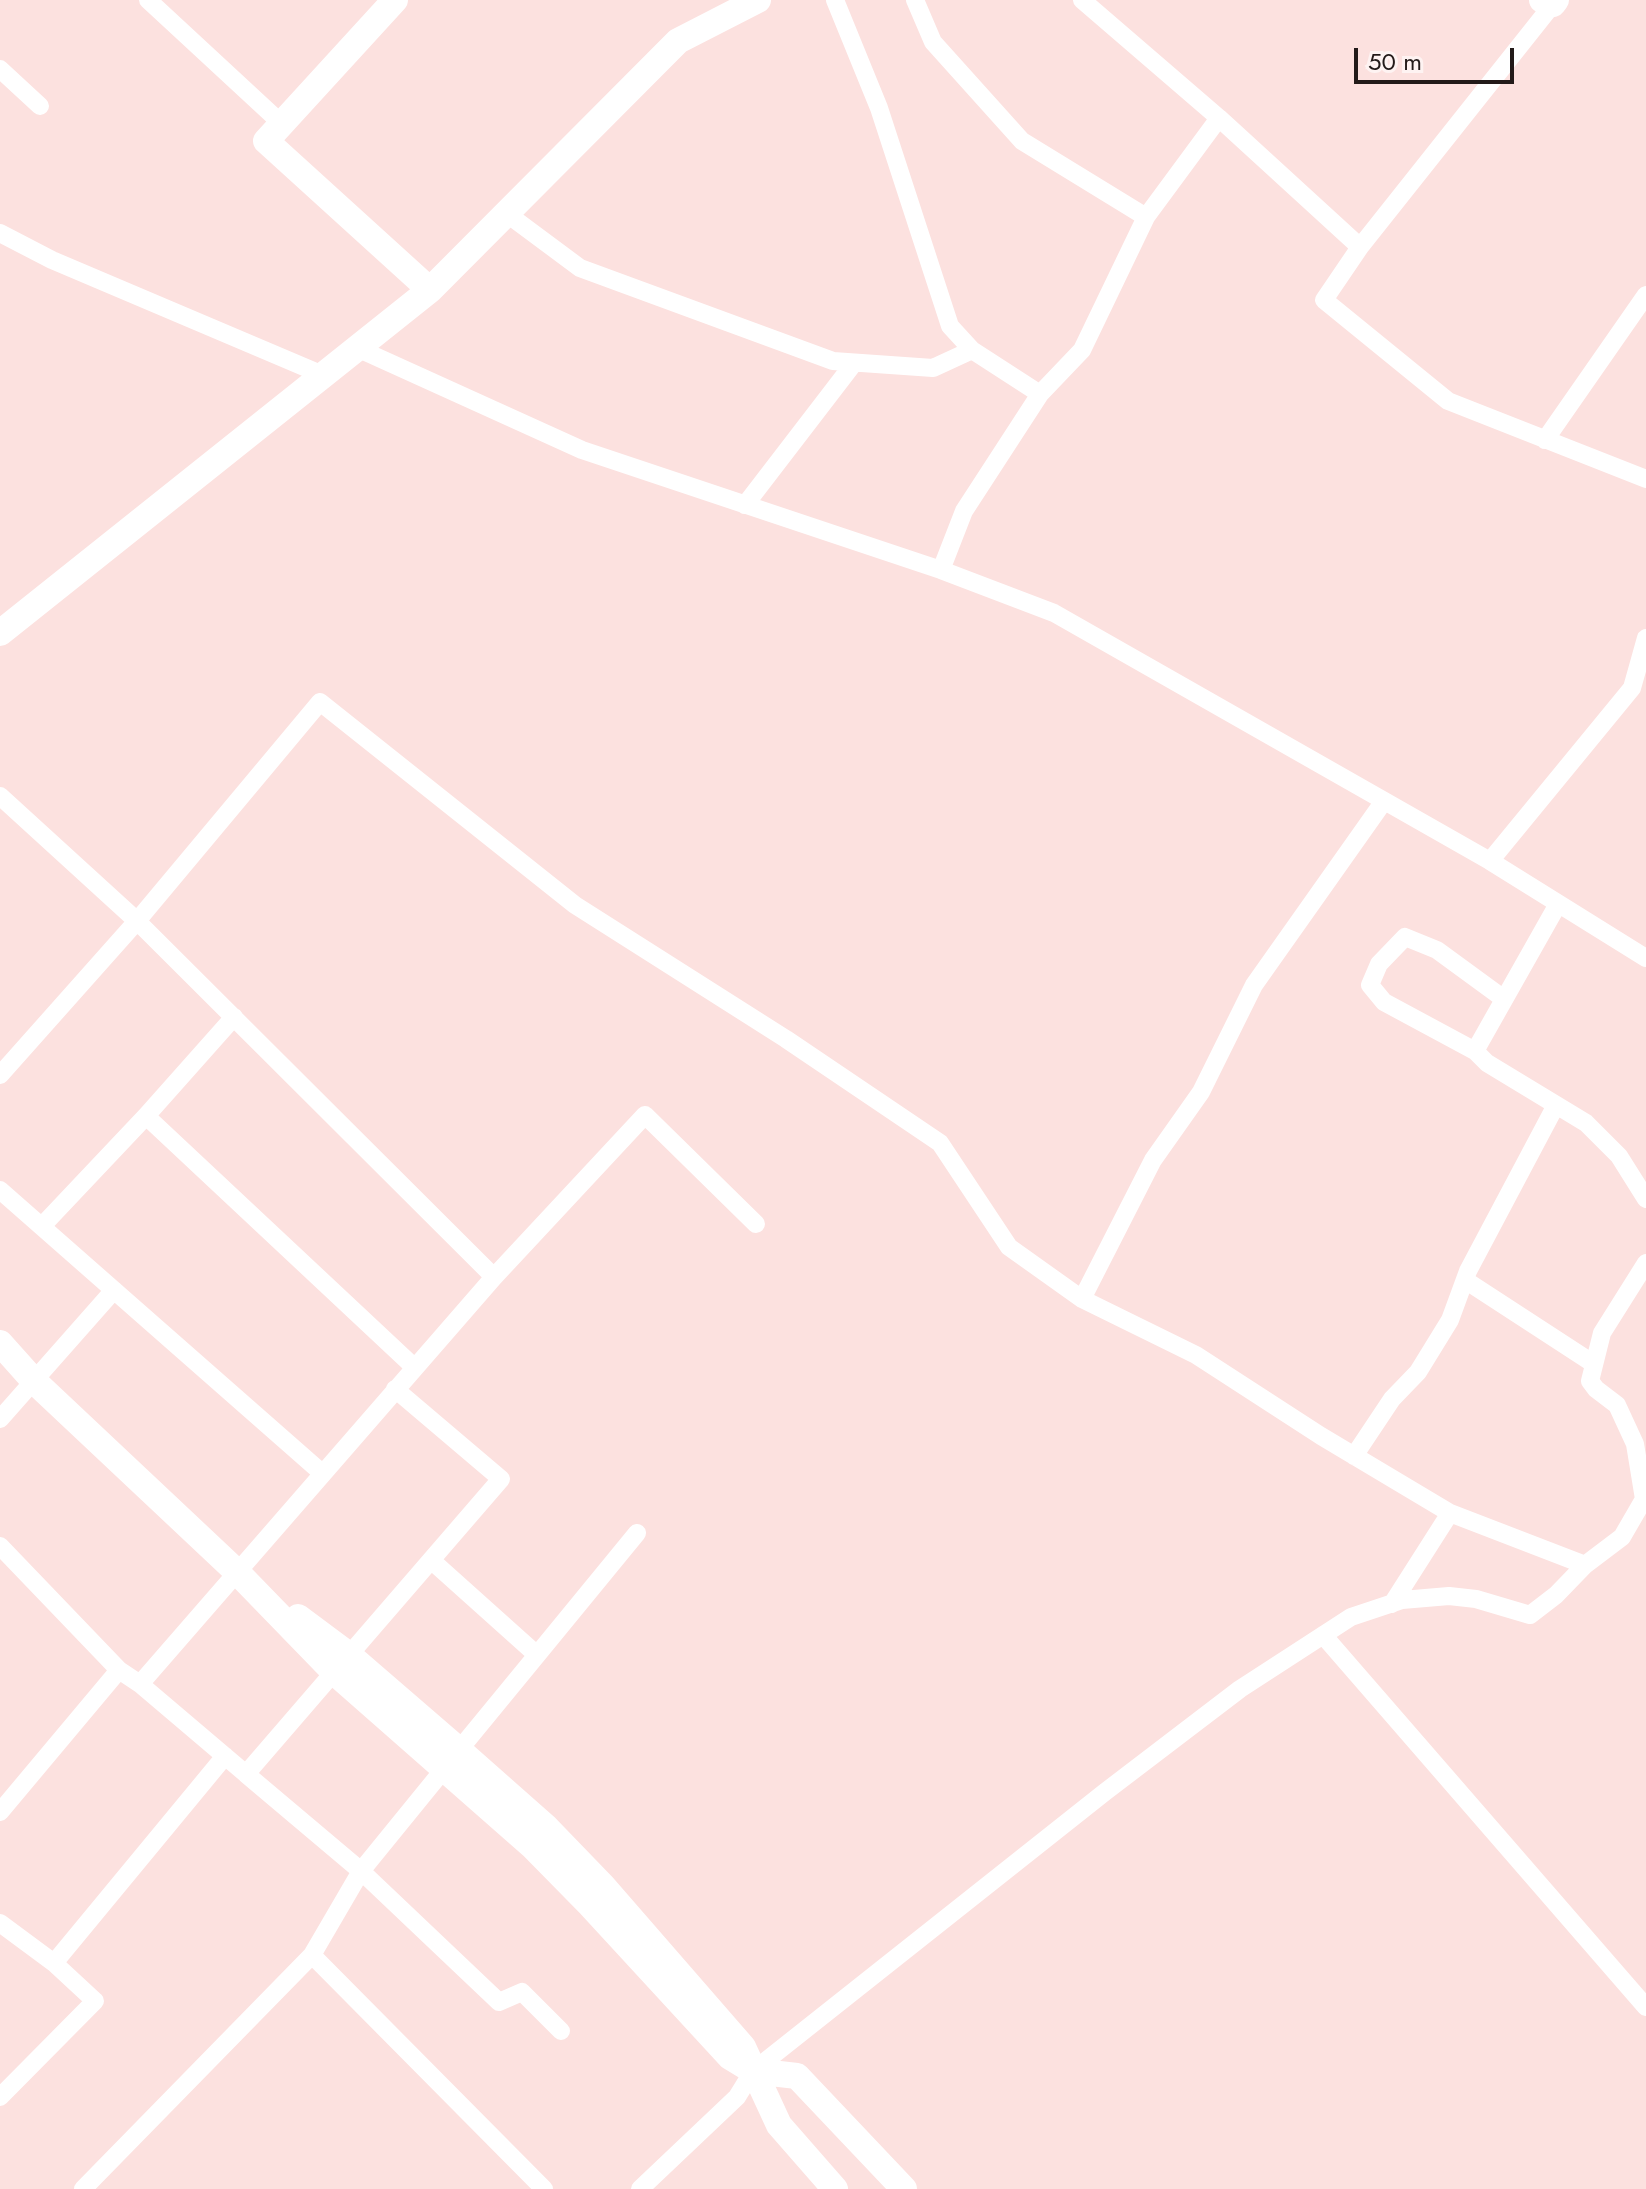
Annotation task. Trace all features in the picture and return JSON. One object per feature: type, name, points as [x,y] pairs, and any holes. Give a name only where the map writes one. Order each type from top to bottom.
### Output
[{"type":"street","points":[[148,0],[282,124]]},
{"type":"street","points":[[395,0],[266,141],[430,290]]},
{"type":"street","points":[[0,633],[430,290],[678,41],[758,0]]},
{"type":"street","points":[[835,0],[879,108],[950,326],[972,350],[1040,394]]},
{"type":"street","points":[[915,0],[933,42],[1022,141],[1146,217]]},
{"type":"street","points":[[1082,0],[1219,118],[1360,247]]},
{"type":"street","points":[[1550,1],[1360,247],[1324,300],[1448,401],[1646,479]]},
{"type":"street","points":[[0,69],[40,106]]},
{"type":"street","points":[[941,570],[964,511],[1040,394],[1082,350],[1146,217],[1219,118]]},
{"type":"street","points":[[506,213],[580,268],[833,361],[933,368],[972,350]]},
{"type":"street","points":[[0,233],[52,260],[323,375]]},
{"type":"street","points":[[1545,440],[1646,295]]},
{"type":"street","points":[[357,348],[582,450],[941,570],[1054,613],[1490,861],[1646,958]]},
{"type":"street","points":[[745,505],[854,363]]},
{"type":"street","points":[[1490,861],[1632,688],[1646,638]]},
{"type":"street","points":[[0,1075],[137,921],[320,702],[575,905],[786,1039],[940,1143],[1009,1247],[1082,1299],[1196,1355],[1450,1513],[1585,1565]]},
{"type":"street","points":[[0,796],[137,921],[494,1277]]},
{"type":"street","points":[[1082,1299],[1153,1160],[1201,1092],[1254,985],[1384,801]]},
{"type":"street","points":[[1475,1051],[1558,904]]},
{"type":"street","points":[[1504,999],[1437,950],[1405,937],[1379,964],[1370,985],[1384,1002],[1475,1051],[1487,1063],[1586,1123],[1619,1156],[1646,1199]]},
{"type":"street","points":[[42,1226],[234,1017]]},
{"type":"street","points":[[1354,1456],[1392,1399],[1418,1372],[1450,1320],[1465,1280],[1556,1105]]},
{"type":"street","points":[[140,1684],[414,1367],[645,1115],[756,1224]]},
{"type":"street","points":[[146,1116],[414,1367]]},
{"type":"street","points":[[3,1200],[42,1226],[322,1473]]},
{"type":"street","points":[[640,2189],[737,2097],[753,2071],[1240,1689],[1351,1617],[1392,1604],[1449,1596],[1476,1599],[1530,1615],[1556,1595],[1585,1565],[1622,1537],[1645,1499],[1635,1444],[1617,1405],[1590,1381],[1602,1333],[1646,1263]]},
{"type":"street","points":[[1465,1280],[1594,1364]]},
{"type":"street","points":[[0,1419],[114,1290]]},
{"type":"street","points":[[0,1343],[34,1381],[237,1572],[452,1760],[546,1827],[603,1886],[743,2047],[779,2125],[835,2189]]},
{"type":"street","points":[[0,1356],[34,1381]]},
{"type":"street","points":[[246,1774],[501,1479],[395,1389]]},
{"type":"street","points":[[1392,1604],[1450,1513]]},
{"type":"street","points":[[83,2189],[312,1955],[361,1871],[637,1533]]},
{"type":"street","points":[[4,1556],[119,1670],[140,1684],[361,1871],[499,2002],[522,1992],[561,2031]]},
{"type":"street","points":[[431,1560],[537,1655]]},
{"type":"street","points":[[1323,1635],[1646,2007]]},
{"type":"street","points":[[0,1812],[119,1670]]},
{"type":"street","points":[[54,1963],[225,1756]]},
{"type":"street","points":[[0,1923],[54,1963],[95,2001],[0,2097]]},
{"type":"street","points":[[312,1955],[544,2189]]},
{"type":"street","points":[[753,2071],[797,2076],[904,2189]]}]
